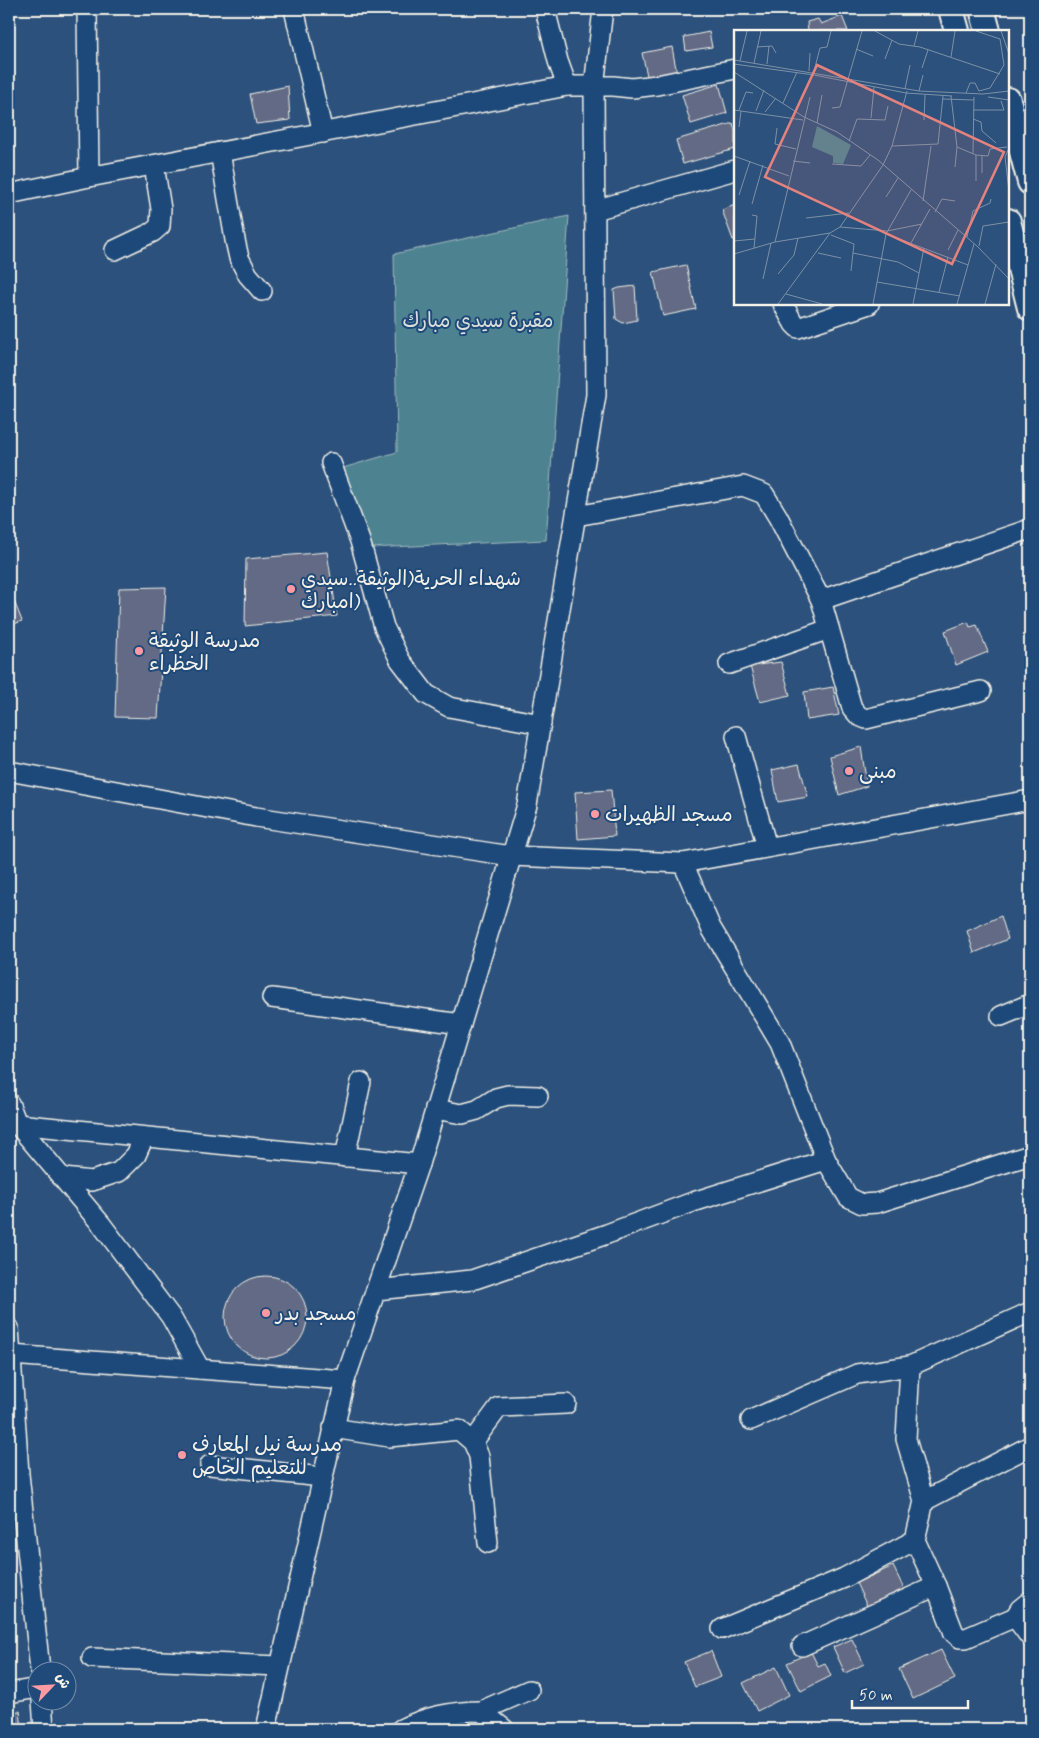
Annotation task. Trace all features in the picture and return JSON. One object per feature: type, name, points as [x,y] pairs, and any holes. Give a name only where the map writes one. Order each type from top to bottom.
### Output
[{"type":"main road","points":[[951,9],[957,30]]},
{"type":"main road","points":[[982,9],[988,30]]},
{"type":"main road","points":[[1009,102],[1022,121],[1030,182]]},
{"type":"main road","points":[[1009,226],[1020,275],[1030,308]]},
{"type":"street","points":[[87,9],[89,177]]},
{"type":"street","points":[[294,9],[323,133]]},
{"type":"street","points":[[545,9],[558,61],[567,86]]},
{"type":"street","points":[[266,1729],[345,1380],[419,1164],[527,806],[596,395],[594,87],[603,9]]},
{"type":"street","points":[[9,194],[567,86],[632,88],[657,85],[734,69]]},
{"type":"street","points":[[220,152],[239,258],[248,275],[262,291]]},
{"type":"street","points":[[114,250],[153,232],[160,226],[161,209],[154,165]]},
{"type":"street","points":[[595,210],[734,170]]},
{"type":"street","points":[[784,305],[798,328],[866,305]]},
{"type":"street","points":[[332,464],[360,541],[384,627],[400,660],[426,694],[449,707],[541,724]]},
{"type":"street","points":[[576,516],[743,486],[764,494],[778,517],[820,600],[852,708],[859,716],[866,719],[981,691]]},
{"type":"street","points":[[820,600],[1030,529]]},
{"type":"street","points":[[729,664],[829,629]]},
{"type":"street","points":[[736,736],[767,848]]},
{"type":"street","points":[[9,756],[14,772],[256,817],[511,856],[683,863],[1030,802]]},
{"type":"street","points":[[683,863],[711,928],[780,1042],[826,1160],[848,1197],[862,1204],[877,1204],[1030,1155]]},
{"type":"street","points":[[272,998],[461,1024]]},
{"type":"street","points":[[1001,1016],[1030,1004]]},
{"type":"street","points":[[345,1157],[362,1082]]},
{"type":"street","points":[[435,1109],[462,1114],[477,1110],[502,1096],[538,1096]]},
{"type":"street","points":[[9,1103],[13,1125],[63,1178],[102,1224],[171,1317],[200,1369]]},
{"type":"street","points":[[13,1125],[419,1164]]},
{"type":"street","points":[[63,1178],[92,1181],[119,1172],[136,1155],[144,1137]]},
{"type":"street","points":[[376,1290],[472,1280],[607,1234],[693,1202],[826,1160]]},
{"type":"street","points":[[751,1420],[857,1374],[910,1366],[1030,1312]]},
{"type":"street","points":[[9,1328],[14,1476],[39,1660]]},
{"type":"street","points":[[11,1355],[345,1380]]},
{"type":"street","points":[[910,1366],[906,1439],[924,1501],[914,1540],[936,1586],[954,1633],[960,1638],[966,1638],[1015,1617],[1020,1609],[1030,1600]]},
{"type":"street","points":[[473,1442],[499,1407],[566,1404]]},
{"type":"street","points":[[333,1428],[389,1437],[459,1430],[473,1442],[479,1456],[488,1543]]},
{"type":"street","points":[[924,1501],[1030,1446]]},
{"type":"street","points":[[210,1465],[322,1477]]},
{"type":"street","points":[[722,1629],[844,1578],[914,1540]]},
{"type":"street","points":[[802,1646],[936,1586]]},
{"type":"street","points":[[1015,1617],[1030,1637]]},
{"type":"street","points":[[92,1658],[280,1666]]},
{"type":"street","points":[[9,1693],[28,1690]]},
{"type":"street","points":[[400,1729],[414,1722],[461,1711],[481,1711],[530,1690]]},
{"type":"street","points":[[43,1710],[44,1729]]},
{"type":"street","points":[[481,1711],[504,1729]]},
{"type":"green space","name":"مقبرة سيدي مبارك","points":[[569,216],[546,540],[370,548],[343,468],[397,452],[394,254]]},
{"type":"building","points":[[842,16],[848,30],[808,30],[807,22],[818,19],[821,24]]},
{"type":"building","points":[[709,32],[712,47],[686,51],[684,37]]},
{"type":"building","points":[[672,47],[677,74],[648,80],[642,53]]},
{"type":"building","points":[[719,84],[727,113],[691,124],[682,95]]},
{"type":"building","points":[[288,86],[290,120],[256,124],[250,94]]},
{"type":"building","points":[[733,123],[734,149],[683,164],[676,140]]},
{"type":"building","points":[[734,205],[733,240],[722,210]]},
{"type":"building","points":[[686,265],[696,309],[663,316],[653,272]]},
{"type":"building","points":[[635,286],[637,320],[623,323],[616,319],[614,290]]},
{"type":"building","points":[[327,552],[337,616],[245,626],[246,559]]},
{"type":"building","points":[[166,587],[158,718],[115,717],[119,588]]},
{"type":"building","points":[[12,596],[22,621],[9,626],[9,597]]},
{"type":"building","points":[[968,622],[970,627],[977,625],[988,652],[956,665],[945,631]]},
{"type":"building","points":[[781,662],[790,695],[760,702],[750,666]]},
{"type":"building","name":"مبنى","points":[[833,687],[839,715],[807,720],[804,692]]},
{"type":"building","name":"مبنى","points":[[861,747],[867,786],[839,795],[830,756]]},
{"type":"building","name":"مبنى","points":[[799,764],[808,797],[778,802],[772,770]]},
{"type":"building","name":"مسجد الظهيرات","points":[[611,790],[615,836],[578,839],[575,792]]},
{"type":"building","points":[[1001,916],[1008,939],[974,953],[967,931]]},
{"type":"building","name":"مسجد بدر","points":[[266,1276],[282,1279],[295,1288],[304,1301],[307,1317],[304,1333],[295,1346],[282,1355],[266,1358],[250,1355],[237,1346],[228,1333],[225,1317],[228,1301],[237,1288],[250,1279]]},
{"type":"building","points":[[893,1566],[905,1591],[868,1608],[856,1583]]},
{"type":"building","points":[[852,1639],[864,1664],[845,1673],[833,1647]]},
{"type":"building","points":[[941,1650],[955,1679],[913,1699],[899,1669]]},
{"type":"building","points":[[711,1651],[721,1677],[695,1687],[684,1662]]},
{"type":"building","points":[[811,1652],[818,1666],[825,1663],[831,1676],[801,1691],[787,1663]]},
{"type":"building","points":[[776,1667],[789,1695],[757,1711],[743,1683]]},
{"type":"building","points":[[20,1711],[22,1729],[9,1729],[9,1712]]},
{"type":"place","name":"شهداء الحرية(الوثيقة..سيدي امبارك)","points":[[291,589]]},
{"type":"place","name":"مدرسة الوثيقة الخظراء","points":[[139,651]]},
{"type":"place","name":"مبنى","points":[[849,771]]},
{"type":"place","name":"مسجد الظهيرات","points":[[595,814]]},
{"type":"place","name":"مسجد بدر","points":[[266,1313]]},
{"type":"place","name":"مدرسة نيل المعارف للتعليم الخاص","points":[[182,1455]]}]
